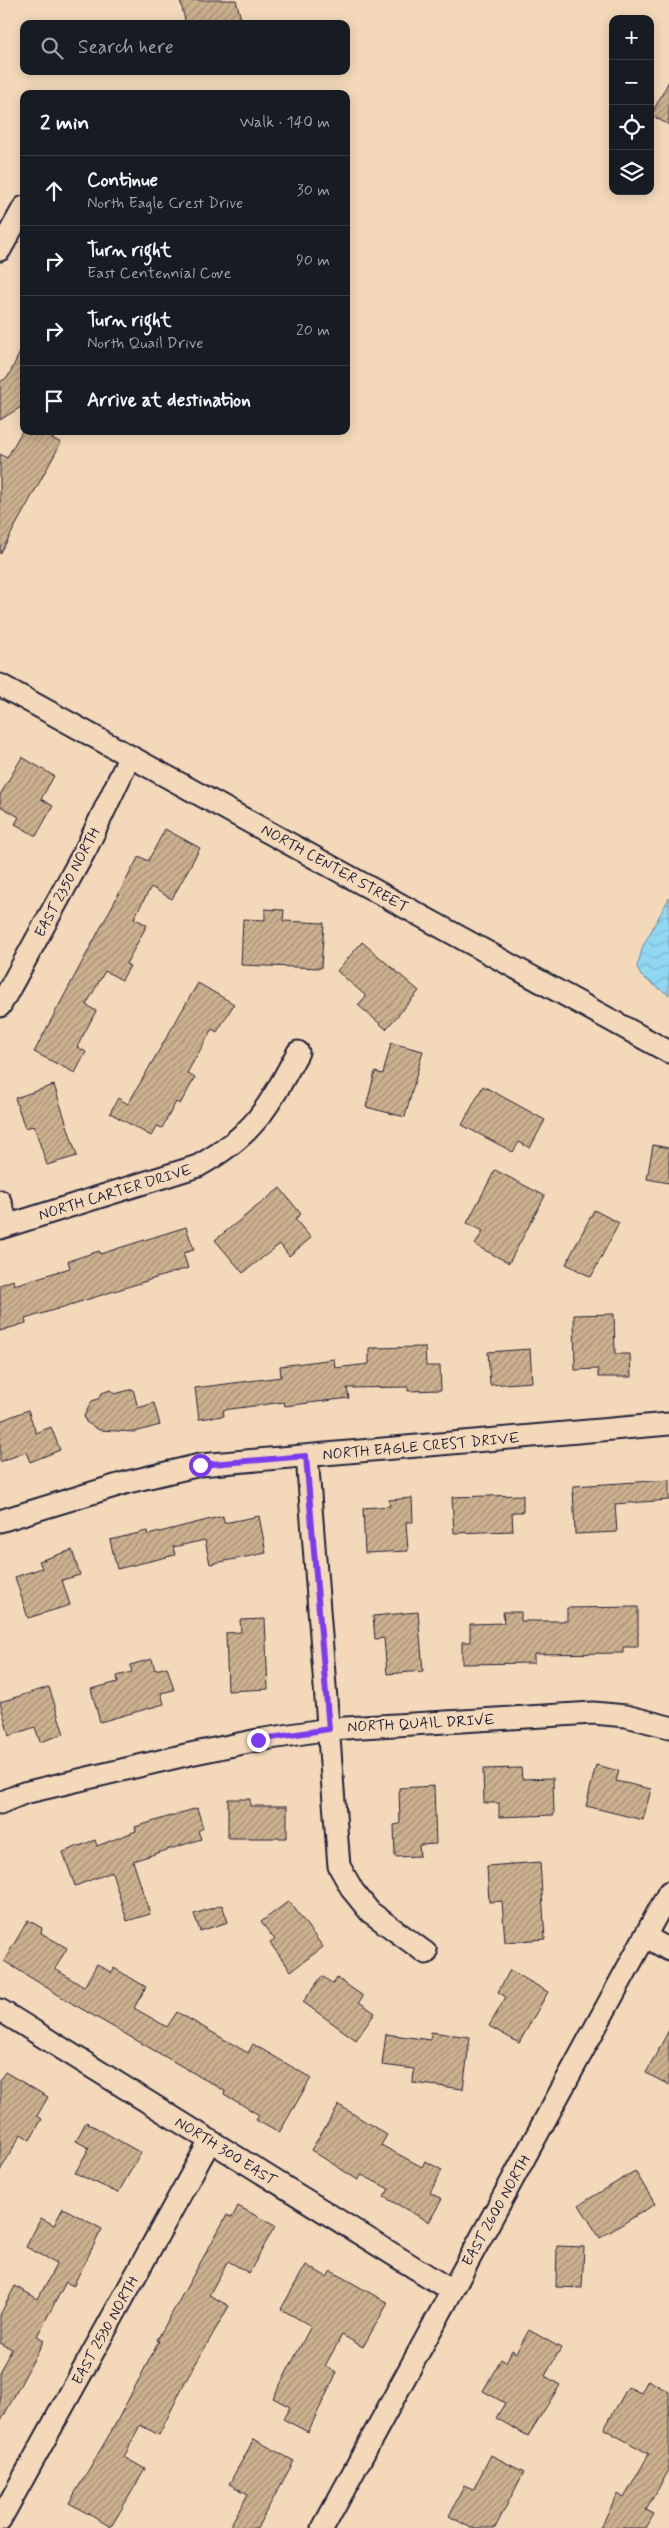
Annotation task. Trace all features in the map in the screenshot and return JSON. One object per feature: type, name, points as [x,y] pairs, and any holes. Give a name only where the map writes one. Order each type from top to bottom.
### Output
[{"type":"street","points":[[0,250],[20,214]]},
{"type":"street","name":"NORTH CENTER STREET","points":[[0,685],[669,1052]]},
{"type":"street","name":"EAST 2350 NORTH","points":[[0,1006],[87,847],[130,756]]},
{"type":"street","name":"NORTH CARTER DRIVE","points":[[4,1226],[198,1166],[227,1150],[252,1127],[272,1102],[298,1052]]},
{"type":"street","points":[[0,1201],[4,1226]]},
{"type":"street","name":"NORTH EAGLE CREST DRIVE","points":[[0,1521],[171,1470],[200,1465],[669,1424]]},
{"type":"street","points":[[306,1456],[340,1866],[353,1890],[370,1912],[426,1954]]},
{"type":"street","name":"NORTH QUAIL DRIVE","points":[[0,1803],[24,1794],[190,1754],[258,1740],[329,1729],[593,1713],[626,1716],[669,1727]]},
{"type":"street","name":"EAST 2600 NORTH","points":[[323,2528],[669,1892]]},
{"type":"street","points":[[645,1936],[669,1950]]},
{"type":"street","name":"NORTH 300 EAST","points":[[0,2010],[452,2291]]},
{"type":"street","name":"EAST 2530 NORTH","points":[[0,2520],[210,2141]]},
{"type":"water","points":[[669,898],[669,995],[641,976],[637,967],[643,946]]},
{"type":"building","points":[[180,0],[236,0],[241,19],[237,20],[185,20]]},
{"type":"building","points":[[669,81],[669,125],[654,117],[654,109]]},
{"type":"building","points":[[20,352],[20,408],[0,420],[0,382],[8,377]]},
{"type":"building","points":[[20,435],[46,435],[61,443],[0,554],[0,454],[7,458]]},
{"type":"building","points":[[22,757],[54,776],[41,799],[53,806],[36,836],[15,824],[19,817],[0,806],[0,795]]},
{"type":"building","points":[[165,829],[200,848],[172,899],[151,887],[134,918],[147,925],[126,964],[130,966],[122,980],[105,971],[86,1005],[96,1011],[77,1047],[86,1052],[75,1073],[34,1052],[139,856],[148,861]]},
{"type":"building","points":[[265,909],[284,910],[283,921],[324,923],[321,968],[241,965],[243,919],[265,920]]},
{"type":"building","points":[[362,942],[419,991],[386,1029],[358,1005],[366,996],[337,971]]},
{"type":"building","points":[[198,983],[234,1004],[217,1032],[212,1029],[187,1073],[195,1078],[180,1104],[176,1102],[162,1128],[157,1126],[151,1136],[110,1113],[118,1098],[128,1104]]},
{"type":"building","points":[[391,1043],[423,1051],[405,1117],[366,1107],[375,1072],[383,1074]]},
{"type":"building","points":[[54,1085],[77,1156],[47,1165],[34,1126],[25,1128],[15,1098]]},
{"type":"building","points":[[483,1086],[545,1120],[530,1148],[519,1142],[513,1152],[462,1125]]},
{"type":"building","points":[[653,1145],[669,1148],[669,1183],[647,1179]]},
{"type":"building","points":[[495,1170],[545,1196],[509,1263],[475,1245],[483,1231],[467,1223]]},
{"type":"building","points":[[280,1188],[301,1214],[295,1219],[311,1238],[289,1256],[280,1244],[243,1273],[215,1240]]},
{"type":"building","points":[[594,1210],[619,1223],[591,1277],[566,1264]]},
{"type":"building","points":[[186,1227],[194,1250],[183,1253],[188,1268],[25,1319],[26,1323],[0,1331],[0,1285],[13,1280],[14,1285],[70,1268],[68,1261],[99,1251],[100,1254]]},
{"type":"building","points":[[614,1314],[615,1354],[630,1354],[631,1377],[598,1377],[598,1369],[575,1370],[574,1315]]},
{"type":"building","points":[[425,1347],[426,1366],[440,1366],[441,1390],[408,1391],[408,1387],[347,1388],[349,1398],[285,1406],[284,1402],[223,1410],[224,1416],[199,1419],[195,1388],[281,1377],[280,1366],[334,1359],[335,1368],[369,1364],[369,1348]]},
{"type":"building","points":[[530,1349],[532,1382],[490,1385],[488,1352]]},
{"type":"building","points":[[133,1389],[138,1408],[154,1403],[160,1425],[135,1432],[99,1430],[86,1422],[84,1416],[92,1401],[98,1399],[102,1393],[110,1390],[115,1394]]},
{"type":"building","points":[[28,1410],[36,1433],[51,1427],[60,1450],[30,1462],[26,1452],[0,1462],[0,1421]]},
{"type":"building","points":[[669,1480],[669,1500],[615,1504],[617,1532],[575,1534],[573,1486]]},
{"type":"building","points":[[523,1495],[523,1512],[512,1512],[513,1531],[454,1533],[452,1497]]},
{"type":"building","points":[[412,1498],[413,1522],[406,1522],[408,1551],[365,1553],[363,1508],[390,1506],[389,1500]]},
{"type":"building","points":[[223,1516],[224,1523],[259,1516],[266,1553],[210,1564],[205,1540],[173,1547],[175,1555],[117,1569],[110,1540],[147,1531],[148,1535]]},
{"type":"building","points":[[72,1550],[80,1575],[62,1580],[70,1605],[28,1618],[15,1577],[42,1568],[39,1561]]},
{"type":"building","points":[[638,1607],[638,1647],[623,1647],[623,1653],[534,1654],[534,1663],[462,1664],[462,1642],[470,1642],[470,1624],[504,1623],[503,1612],[521,1612],[521,1621],[567,1621],[567,1608]]},
{"type":"building","points":[[418,1612],[423,1671],[387,1674],[384,1638],[375,1639],[373,1616]]},
{"type":"building","points":[[265,1619],[268,1689],[228,1691],[226,1633],[241,1632],[240,1620]]},
{"type":"building","points":[[152,1659],[155,1670],[167,1667],[174,1690],[161,1693],[164,1704],[100,1722],[91,1689],[118,1682],[117,1676],[132,1672],[130,1665]]},
{"type":"building","points":[[49,1687],[64,1734],[40,1742],[35,1727],[9,1736],[0,1702]]},
{"type":"building","points":[[596,1765],[619,1771],[616,1781],[651,1789],[643,1820],[586,1806]]},
{"type":"building","points":[[521,1768],[522,1779],[553,1778],[554,1815],[499,1817],[499,1803],[484,1803],[483,1769]]},
{"type":"building","points":[[434,1786],[436,1844],[419,1845],[420,1856],[395,1857],[394,1825],[400,1824],[399,1788]]},
{"type":"building","points":[[228,1799],[250,1799],[250,1806],[287,1806],[287,1838],[228,1838]]},
{"type":"building","points":[[197,1808],[203,1828],[198,1831],[201,1839],[133,1861],[150,1914],[127,1921],[112,1872],[75,1886],[63,1852],[95,1840],[97,1846],[136,1831],[135,1827]]},
{"type":"building","points":[[540,1862],[545,1939],[505,1942],[502,1901],[489,1902],[487,1866]]},
{"type":"building","points":[[289,1901],[323,1947],[291,1971],[270,1943],[275,1940],[261,1922]]},
{"type":"building","points":[[222,1905],[228,1922],[200,1931],[194,1914]]},
{"type":"building","points":[[28,1920],[42,1928],[41,1933],[67,1948],[55,1969],[84,1987],[97,1964],[112,1973],[114,1968],[146,1987],[134,2008],[167,2027],[177,2012],[248,2053],[253,2044],[311,2078],[279,2133],[256,2120],[259,2115],[224,2094],[225,2091],[73,2004],[4,1961]]},
{"type":"building","points":[[510,1970],[548,1992],[519,2043],[489,2026],[506,1997],[498,1992]]},
{"type":"building","points":[[322,1976],[333,1984],[337,1978],[363,1996],[359,2002],[375,2013],[356,2040],[303,2002]]},
{"type":"building","points":[[669,2030],[669,2085],[646,2073]]},
{"type":"building","points":[[431,2032],[470,2037],[463,2089],[413,2083],[414,2069],[382,2065],[386,2034],[430,2040]]},
{"type":"building","points":[[5,2072],[48,2097],[37,2116],[42,2119],[30,2140],[21,2134],[0,2171],[0,2080]]},
{"type":"building","points":[[339,2105],[387,2135],[381,2145],[422,2167],[425,2161],[442,2170],[430,2193],[442,2199],[429,2222],[384,2197],[389,2189],[362,2175],[358,2180],[311,2150]]},
{"type":"building","points":[[86,2122],[141,2153],[118,2193],[75,2173],[89,2148],[76,2141]]},
{"type":"building","points":[[635,2171],[655,2204],[600,2238],[579,2205]]},
{"type":"building","points":[[238,2206],[275,2226],[249,2273],[228,2261],[209,2295],[229,2306],[185,2382],[159,2435],[140,2425],[124,2457],[145,2469],[111,2527],[69,2503],[115,2425],[159,2341],[157,2340],[227,2215],[232,2218]]},
{"type":"building","points":[[63,2208],[102,2229],[73,2286],[66,2282],[37,2336],[44,2340],[0,2423],[0,2370],[12,2349],[0,2343],[0,2315],[15,2286],[38,2299],[57,2263],[26,2247],[41,2218],[54,2225]]},
{"type":"building","points":[[557,2246],[584,2247],[582,2288],[556,2287]]},
{"type":"building","points":[[306,2265],[327,2277],[331,2271],[388,2303],[363,2347],[342,2335],[325,2366],[337,2372],[308,2432],[283,2419],[290,2407],[273,2398],[311,2326],[281,2309]]},
{"type":"building","points":[[529,2330],[561,2348],[545,2376],[560,2385],[528,2436],[496,2418],[505,2403],[483,2391],[501,2359],[506,2362],[512,2350],[516,2353]]},
{"type":"building","points":[[648,2380],[669,2392],[669,2470],[646,2510],[654,2514],[646,2528],[600,2528],[618,2494],[624,2498],[649,2454],[604,2429],[628,2387],[641,2393]]},
{"type":"building","points":[[254,2439],[294,2461],[257,2528],[229,2528],[248,2494],[229,2484]]},
{"type":"building","points":[[491,2455],[524,2472],[495,2528],[471,2528],[449,2516],[464,2486],[473,2490]]},
{"type":"route","points":[[200,1465],[306,1456],[329,1729],[258,1740]]}]
